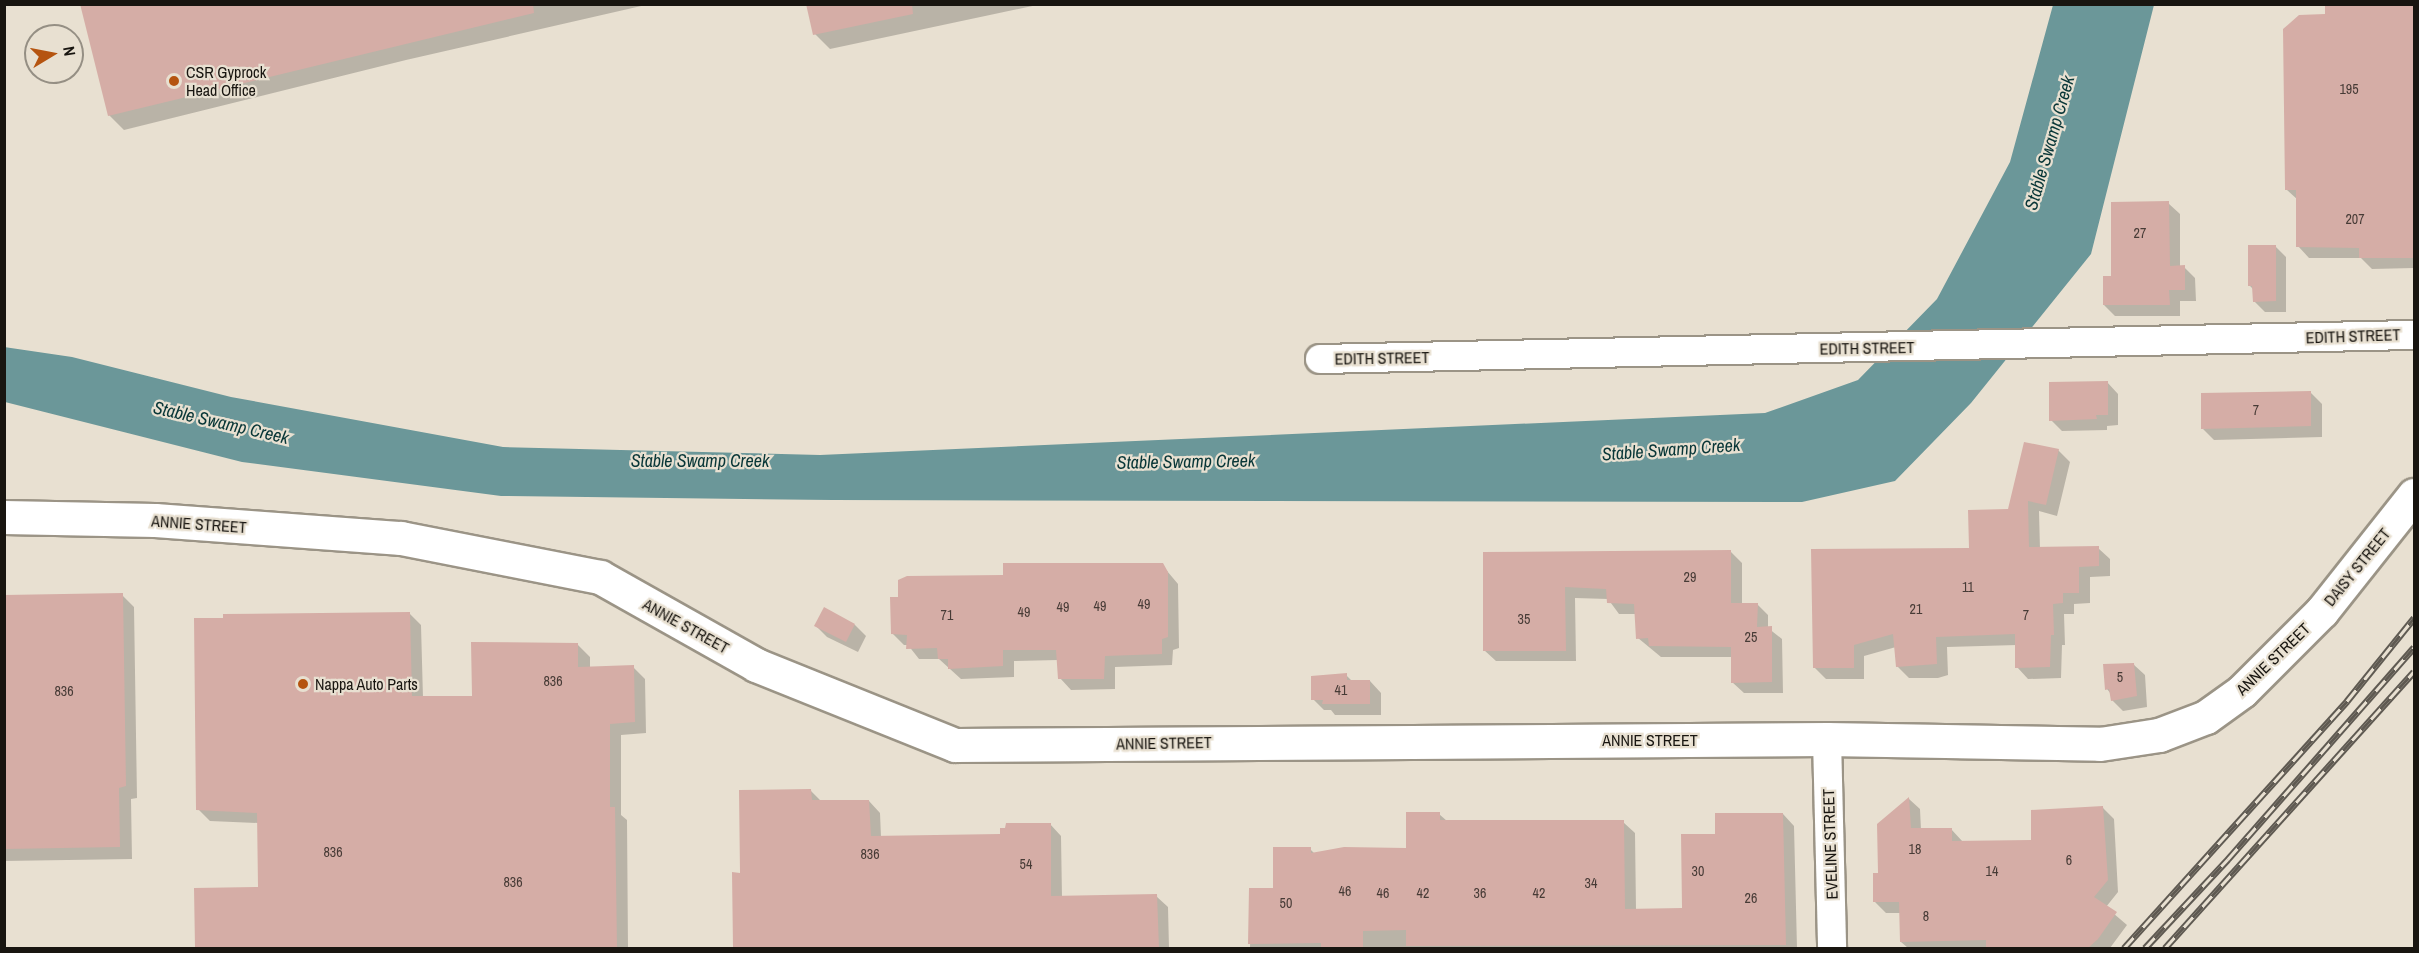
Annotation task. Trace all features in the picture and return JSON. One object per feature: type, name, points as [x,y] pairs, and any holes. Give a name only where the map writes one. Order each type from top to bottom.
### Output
[{"type":"street","name":"EDITH STREET","points":[[1320,359],[2013,345],[2415,334]]},
{"type":"street","name":"DAISY STREET","points":[[2322,611],[2415,495]]},
{"type":"street","name":"ANNIE STREET","points":[[4,517],[155,520],[401,538],[600,578],[756,665],[955,745],[1827,739],[2100,744],[2159,735],[2206,717],[2242,691],[2322,611]]},
{"type":"street","name":"EVELINE STREET","points":[[1827,739],[1832,948]]},
{"type":"water","name":"Stable Swamp Creek","points":[[2053,5],[2154,5],[2091,254],[1971,403],[1895,481],[1802,502],[833,500],[501,496],[242,462],[5,402],[4,347],[72,357],[231,397],[503,447],[820,455],[1765,413],[1858,380],[1937,299],[2010,162]]},
{"type":"building","name":"CSR Gyprock Head Office","points":[[80,4],[533,4],[534,13],[108,116]]},
{"type":"building","points":[[806,4],[912,4],[913,14],[813,35]]},
{"type":"building","points":[[2325,4],[2415,4],[2415,258],[2359,258],[2359,248],[2296,247],[2296,190],[2285,190],[2283,29],[2299,15],[2325,14]]},
{"type":"building","points":[[2169,201],[2170,266],[2185,265],[2185,290],[2169,290],[2170,305],[2103,305],[2103,276],[2111,276],[2111,202]]},
{"type":"building","points":[[2248,245],[2276,245],[2276,301],[2253,302],[2252,286],[2248,286]]},
{"type":"building","points":[[2108,381],[2108,415],[2096,415],[2097,419],[2049,421],[2049,382]]},
{"type":"building","points":[[2311,391],[2311,426],[2201,429],[2201,393]]},
{"type":"building","points":[[2024,442],[2059,449],[2046,505],[2028,501],[2029,547],[2099,546],[2099,566],[2079,567],[2079,593],[2063,593],[2063,603],[2053,604],[2054,635],[2051,635],[2050,667],[2015,668],[2015,634],[1936,637],[1937,664],[1896,667],[1893,634],[1854,645],[1854,668],[1813,668],[1811,549],[1969,548],[1968,510],[2008,509]]},
{"type":"building","points":[[1731,550],[1731,603],[1758,603],[1757,627],[1772,626],[1772,682],[1731,683],[1731,647],[1649,646],[1648,638],[1636,639],[1634,604],[1607,603],[1606,589],[1565,587],[1566,651],[1483,651],[1483,552]]},
{"type":"building","points":[[1003,563],[1163,563],[1168,572],[1168,637],[1162,639],[1162,654],[1105,656],[1104,679],[1058,679],[1056,650],[1003,650],[1003,666],[948,669],[948,659],[938,659],[937,648],[906,649],[907,635],[891,634],[890,597],[898,597],[898,580],[907,576],[1003,575]]},
{"type":"building","points":[[123,593],[126,786],[119,788],[120,847],[4,849],[4,595]]},
{"type":"building","points":[[824,607],[855,624],[846,642],[814,626]]},
{"type":"building","points":[[410,612],[412,696],[472,696],[471,642],[578,643],[578,667],[634,665],[635,722],[610,724],[610,807],[615,807],[617,948],[195,948],[194,888],[258,887],[257,813],[196,810],[194,618],[223,618],[223,614]]},
{"type":"building","points":[[2134,663],[2137,696],[2111,701],[2109,689],[2105,690],[2103,664]]},
{"type":"building","points":[[1347,673],[1347,680],[1370,680],[1370,704],[1322,704],[1323,700],[1311,700],[1311,676]]},
{"type":"building","points":[[811,789],[812,800],[869,800],[871,836],[1000,834],[1000,828],[1005,828],[1006,823],[1051,823],[1051,896],[1157,894],[1159,948],[733,948],[732,872],[740,873],[739,790]]},
{"type":"building","points":[[1909,797],[1911,828],[1952,828],[1952,841],[2031,840],[2031,810],[2103,806],[2108,880],[2094,897],[2117,912],[2098,939],[2088,948],[1986,948],[1986,940],[1900,942],[1899,902],[1873,902],[1873,873],[1878,873],[1877,824]]},
{"type":"building","points":[[1406,812],[1440,812],[1440,820],[1624,820],[1625,909],[1682,908],[1681,834],[1715,834],[1715,813],[1783,813],[1786,945],[1406,946],[1406,930],[1363,931],[1363,948],[1321,948],[1321,943],[1248,944],[1249,888],[1273,888],[1273,847],[1311,847],[1311,853],[1344,847],[1406,848]]},
{"type":"railway","points":[[2124,948],[2347,701],[2414,618]]},
{"type":"railway","points":[[2145,948],[2228,859],[2414,647]]},
{"type":"railway","points":[[2165,948],[2414,671]]},
{"type":"place","name":"CSR Gyprock Head Office","points":[[174,81]]},
{"type":"place","name":"Nappa Auto Parts","points":[[303,684]]}]
